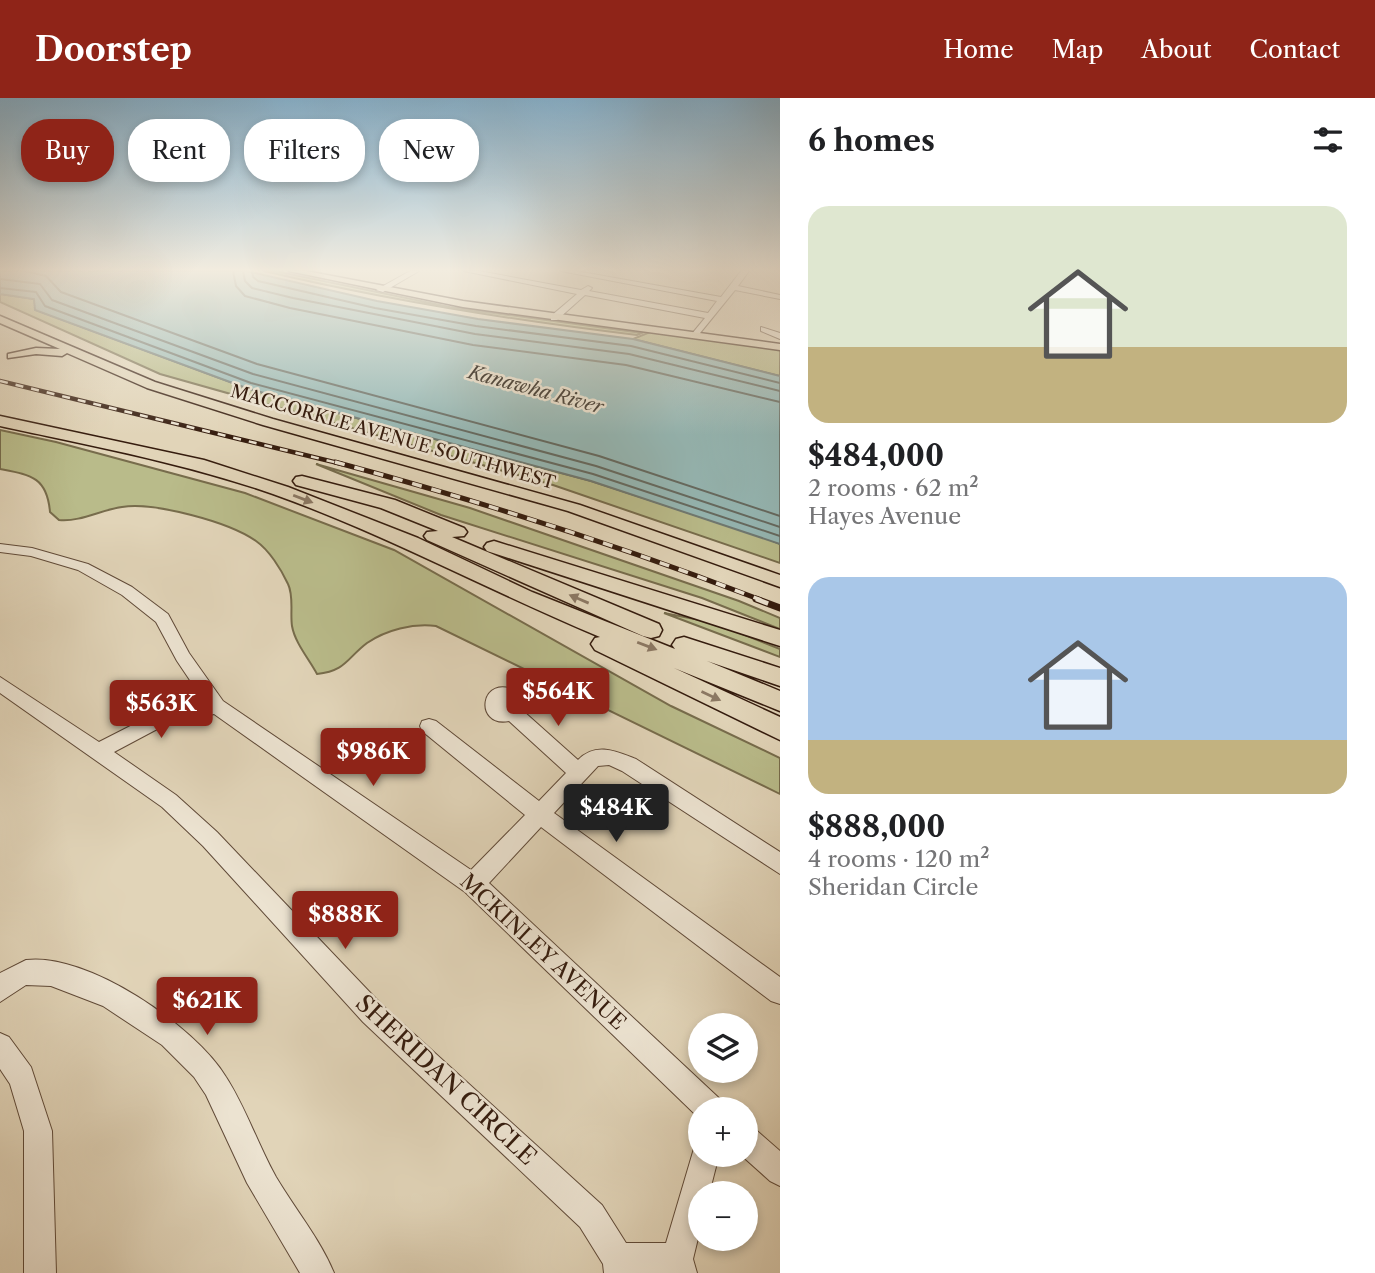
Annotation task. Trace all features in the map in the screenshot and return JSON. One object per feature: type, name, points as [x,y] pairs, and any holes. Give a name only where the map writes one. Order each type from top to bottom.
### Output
[{"type":"highway","points":[[0,408],[210,454],[388,503],[498,548],[780,638]]},
{"type":"highway","points":[[0,421],[204,465],[282,491],[411,542],[524,597],[780,701]]},
{"type":"highway","points":[[302,481],[688,646],[780,677]]},
{"type":"highway","points":[[411,542],[502,597],[780,729]]},
{"type":"main road","points":[[9,326],[29,340],[12,356]]},
{"type":"main road","name":"MACCORKLE AVENUE SOUTHWEST","points":[[14,326],[203,395],[576,501],[780,570]]},
{"type":"main road","name":"MACCORKLE AVENUE SOUTHWEST","points":[[28,326],[114,371],[150,385],[255,418],[574,508],[780,581]]},
{"type":"main road","points":[[619,326],[780,347]]},
{"type":"main road","points":[[0,361],[54,340]]},
{"type":"main road","points":[[12,356],[53,351],[114,371]]},
{"type":"street","points":[[696,335],[703,326]]},
{"type":"street","points":[[764,329],[780,336]]},
{"type":"street","name":"MCKINLEY AVENUE","points":[[0,548],[32,552],[83,568],[127,590],[162,618],[183,657],[217,706],[473,884],[692,1097]]},
{"type":"street","name":"SHERIDAN CIRCLE","points":[[0,684],[169,801],[210,839],[372,1013],[591,1216],[619,1266]]},
{"type":"street","points":[[98,752],[131,730],[183,710],[217,706]]},
{"type":"street","points":[[512,712],[578,772]]},
{"type":"street","points":[[429,726],[541,815],[780,992]]},
{"type":"street","points":[[473,884],[593,758],[610,757],[629,765],[780,864]]},
{"type":"street","points":[[0,990],[11,978],[35,970],[86,985],[150,1019],[188,1052],[216,1085],[251,1159],[318,1273]]},
{"type":"street","points":[[0,1046],[21,1077],[38,1131],[40,1273]]},
{"type":"street","points":[[758,1151],[780,1171]]},
{"type":"street","points":[[619,1266],[679,1266],[702,1167]]},
{"type":"green space","points":[[53,326],[79,326],[249,389],[591,481],[766,538],[780,544],[780,563],[553,485],[160,374]]},
{"type":"green space","points":[[567,326],[642,333],[637,335]]},
{"type":"green space","points":[[655,330],[780,347],[780,376],[633,339]]},
{"type":"green space","points":[[0,430],[56,442],[245,493],[394,550],[671,706],[780,758],[780,794],[436,626],[400,628],[383,634],[367,643],[340,667],[317,674],[294,632],[288,584],[266,549],[256,541],[228,527],[191,515],[136,506],[59,520],[50,512],[45,491],[36,480],[0,469]]},
{"type":"green space","points":[[316,464],[470,508],[739,601],[780,618],[780,629],[702,598],[441,515]]},
{"type":"green space","points":[[664,613],[715,623],[780,649],[780,657]]},
{"type":"water","name":"Kanawha River","points":[[78,326],[531,326],[633,339],[780,376],[780,544],[591,481],[249,389]]},
{"type":"railway","points":[[0,381],[342,464]]},
{"type":"railway","points":[[335,462],[550,525],[761,600]]},
{"type":"railway","points":[[756,599],[780,608]]}]
